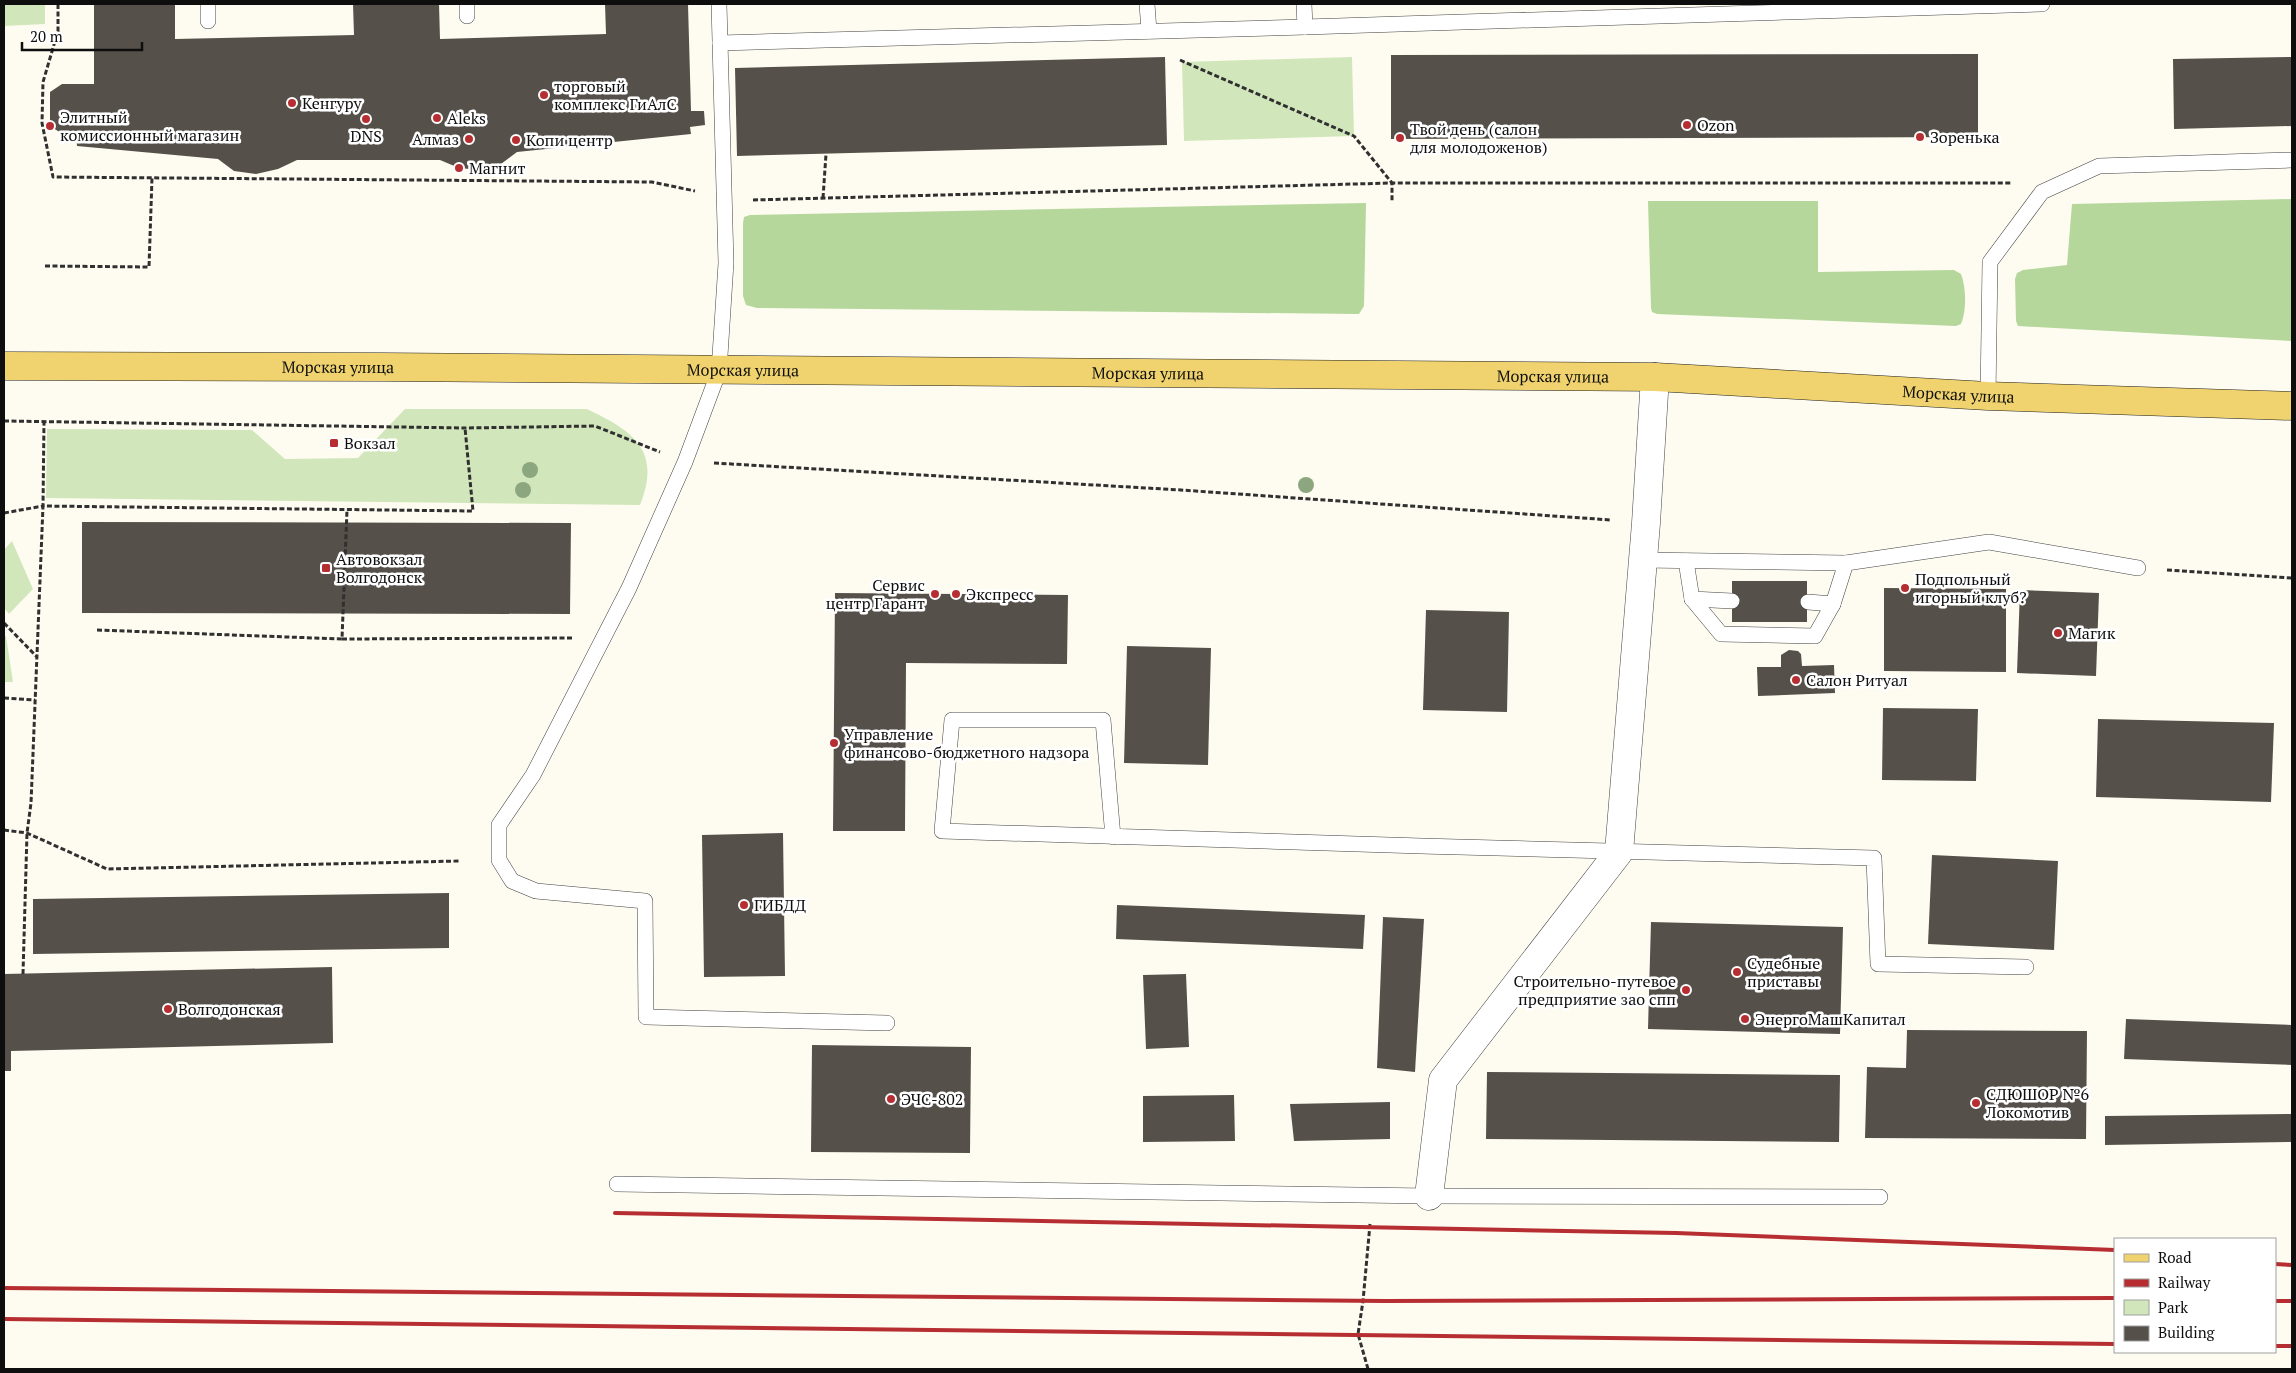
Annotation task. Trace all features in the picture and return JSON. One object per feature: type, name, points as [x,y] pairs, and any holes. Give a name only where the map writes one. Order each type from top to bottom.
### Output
[{"type":"main road","name":"Морская улица","points":[[4,366],[382,367],[1655,377],[1988,396],[2292,406]]},
{"type":"street","points":[[1429,1196],[1443,1080],[1619,852],[1646,523],[1655,377]]},
{"type":"lane","points":[[208,4],[208,21]]},
{"type":"lane","points":[[718,4],[726,263],[719,371],[685,462],[629,588],[580,687],[533,775],[499,825],[499,860],[512,881],[536,890],[645,901],[646,1017],[887,1023]]},
{"type":"lane","points":[[1147,4],[1149,31]]},
{"type":"lane","points":[[1304,4],[1305,27]]},
{"type":"lane","points":[[720,43],[2042,4]]},
{"type":"lane","points":[[1988,396],[1990,262],[2042,192],[2099,166],[2292,160]]},
{"type":"lane","points":[[1643,560],[1846,563],[1989,542],[2138,568]]},
{"type":"lane","points":[[1686,560],[1692,599],[1721,634],[1815,636],[1833,604],[1846,563]]},
{"type":"lane","points":[[1692,599],[1732,601]]},
{"type":"lane","points":[[1808,602],[1833,604]]},
{"type":"lane","points":[[1113,837],[1103,720],[952,720],[942,831],[1113,837],[1619,852],[1874,858],[1878,964],[2026,967]]},
{"type":"lane","points":[[617,1184],[1429,1196],[1880,1197]]},
{"type":"path","points":[[58,4],[58,31],[43,82],[42,123],[53,177],[652,182],[740,201],[1392,183],[2061,183]]},
{"type":"path","points":[[1149,31],[1182,62],[1354,136],[1392,183],[1392,202]]},
{"type":"path","points":[[824,198],[826,154]]},
{"type":"path","points":[[45,266],[149,267],[152,178]]},
{"type":"path","points":[[4,421],[465,428],[595,426],[685,462],[1172,490],[1646,523]]},
{"type":"path","points":[[23,974],[27,833],[32,803],[43,506],[44,422]]},
{"type":"path","points":[[4,512],[43,506],[473,510],[465,428]]},
{"type":"path","points":[[342,639],[347,510]]},
{"type":"path","points":[[2138,568],[2292,578]]},
{"type":"path","points":[[4,623],[37,657]]},
{"type":"path","points":[[97,630],[342,639],[580,638]]},
{"type":"path","points":[[4,698],[35,700]]},
{"type":"path","points":[[4,830],[27,833],[107,869],[458,861]]},
{"type":"path","points":[[1368,1369],[1358,1334],[1370,1227],[1371,1195]]},
{"type":"green space","points":[[4,4],[45,4],[45,24],[4,26]]},
{"type":"green space","points":[[1352,57],[1354,136],[1184,141],[1182,62]]},
{"type":"green space","points":[[2292,199],[2292,341],[2018,326],[2016,321],[2015,279],[2017,273],[2023,270],[2067,265],[2072,204]]},
{"type":"green space","points":[[1648,201],[1818,201],[1818,272],[1954,270],[1961,274],[1964,285],[1965,305],[1961,324],[1956,326],[1657,314],[1652,312],[1651,308]]},
{"type":"green space","points":[[1366,203],[1364,306],[1359,314],[757,308],[746,305],[743,296],[743,223],[744,217],[750,215]]},
{"type":"green space","points":[[405,409],[587,409],[618,426],[639,445],[645,456],[647,470],[646,486],[640,505],[46,498],[47,429],[252,430],[285,459],[358,458]]},
{"type":"green space","points":[[12,541],[33,589],[9,614],[4,608],[4,550]]},
{"type":"green space","points":[[4,636],[6,636],[13,682],[4,682]]},
{"type":"building","points":[[94,4],[175,4],[175,39],[354,35],[353,4],[439,4],[440,39],[606,34],[605,4],[688,4],[691,111],[704,111],[705,125],[690,127],[691,134],[517,152],[501,164],[480,170],[459,168],[440,160],[297,160],[278,169],[256,174],[234,171],[218,159],[77,146],[76,133],[61,133],[50,126],[50,92],[62,84],[94,84]]},
{"type":"building","points":[[1978,54],[1978,137],[1391,139],[1391,55]]},
{"type":"building","points":[[1165,57],[1167,145],[737,156],[735,68]]},
{"type":"building","points":[[2292,57],[2292,126],[2174,129],[2173,59]]},
{"type":"building","name":"Автовокзал Волгодонск","points":[[82,522],[571,523],[570,614],[82,613]]},
{"type":"building","points":[[1732,581],[1807,581],[1807,622],[1732,622]]},
{"type":"building","points":[[1884,588],[2006,589],[2006,672],[1884,671]]},
{"type":"building","name":"Магик","points":[[2020,590],[2099,593],[2096,676],[2017,673]]},
{"type":"building","points":[[835,593],[1068,595],[1067,664],[906,663],[905,831],[833,831]]},
{"type":"building","points":[[1426,610],[1509,612],[1507,712],[1423,710]]},
{"type":"building","points":[[1127,646],[1211,648],[1208,765],[1124,763]]},
{"type":"building","name":"Салон Ритуал","points":[[1789,650],[1798,651],[1801,654],[1802,666],[1834,665],[1835,693],[1758,696],[1757,667],[1781,667],[1781,655]]},
{"type":"building","points":[[1883,708],[1978,709],[1976,781],[1882,780]]},
{"type":"building","points":[[2098,719],[2274,723],[2271,802],[2096,797]]},
{"type":"building","name":"ГИБДД","points":[[783,833],[785,976],[704,977],[702,835]]},
{"type":"building","points":[[1932,855],[2058,861],[2054,950],[1928,944]]},
{"type":"building","points":[[449,893],[449,948],[33,954],[33,899]]},
{"type":"building","points":[[1117,905],[1365,915],[1363,949],[1116,939]]},
{"type":"building","points":[[1383,917],[1424,919],[1415,1072],[1377,1068]]},
{"type":"building","points":[[1651,922],[1843,927],[1840,1034],[1648,1029]]},
{"type":"building","name":"Волгодонская","points":[[332,967],[333,1043],[11,1051],[11,1071],[4,1071],[4,974]]},
{"type":"building","points":[[1186,974],[1189,1047],[1146,1049],[1143,975]]},
{"type":"building","points":[[2126,1019],[2292,1025],[2292,1065],[2124,1059]]},
{"type":"building","name":"СДЮШОР №6 Локомотив","points":[[1907,1030],[2087,1031],[2086,1139],[1865,1138],[1867,1067],[1906,1068]]},
{"type":"building","name":"ЭЧС-802","points":[[812,1045],[971,1047],[970,1153],[811,1152]]},
{"type":"building","points":[[1487,1072],[1840,1075],[1839,1142],[1486,1139]]},
{"type":"building","points":[[1234,1095],[1235,1141],[1143,1142],[1143,1096]]},
{"type":"building","points":[[1390,1102],[1390,1139],[1294,1141],[1290,1104]]},
{"type":"building","points":[[2292,1114],[2292,1142],[2105,1145],[2105,1116]]},
{"type":"railway","points":[[615,1213],[1676,1233],[2114,1250]]},
{"type":"railway","points":[[2276,1264],[2292,1265]]},
{"type":"railway","points":[[4,1288],[1386,1301],[2114,1298]]},
{"type":"railway","points":[[2276,1301],[2292,1301]]},
{"type":"railway","points":[[4,1319],[2114,1344]]},
{"type":"railway","points":[[2276,1346],[2292,1346]]},
{"type":"place","name":"торговый комплекс ГиАлС","points":[[544,95]]},
{"type":"place","name":"Кенгуру","points":[[292,103]]},
{"type":"place","name":"Aleks","points":[[437,118]]},
{"type":"place","name":"DNS","points":[[366,119]]},
{"type":"place","name":"Ozon","points":[[1687,125]]},
{"type":"place","name":"Элитный комиссионный магазин","points":[[50,126]]},
{"type":"place","name":"Зоренька","points":[[1920,137]]},
{"type":"place","name":"Твой день (салон для молодоженов)","points":[[1400,138]]},
{"type":"place","name":"Алмаз","points":[[469,139]]},
{"type":"place","name":"Копи центр","points":[[516,140]]},
{"type":"place","name":"Магнит","points":[[459,168]]},
{"type":"place","name":"Вокзал","points":[[334,443]]},
{"type":"place","name":"Автовокзал Волгодонск","points":[[326,568]]},
{"type":"place","name":"Подпольный игорный клуб?","points":[[1905,588]]},
{"type":"place","name":"Сервис центр Гарант","points":[[935,594]]},
{"type":"place","name":"Экспресс","points":[[956,594]]},
{"type":"place","name":"Магик","points":[[2058,633]]},
{"type":"place","name":"Салон Ритуал","points":[[1796,680]]},
{"type":"place","name":"Управление финансово-бюджетного надзора","points":[[834,743]]},
{"type":"place","name":"ГИБДД","points":[[744,905]]},
{"type":"place","name":"Судебные приставы","points":[[1737,972]]},
{"type":"place","name":"Строительно-путевое предприятие зао спп","points":[[1686,990]]},
{"type":"place","name":"Волгодонская","points":[[168,1009]]},
{"type":"place","name":"ЭнергоМашКапитал","points":[[1745,1019]]},
{"type":"place","name":"ЭЧС-802","points":[[891,1099]]},
{"type":"place","name":"СДЮШОР №6 Локомотив","points":[[1976,1103]]}]
